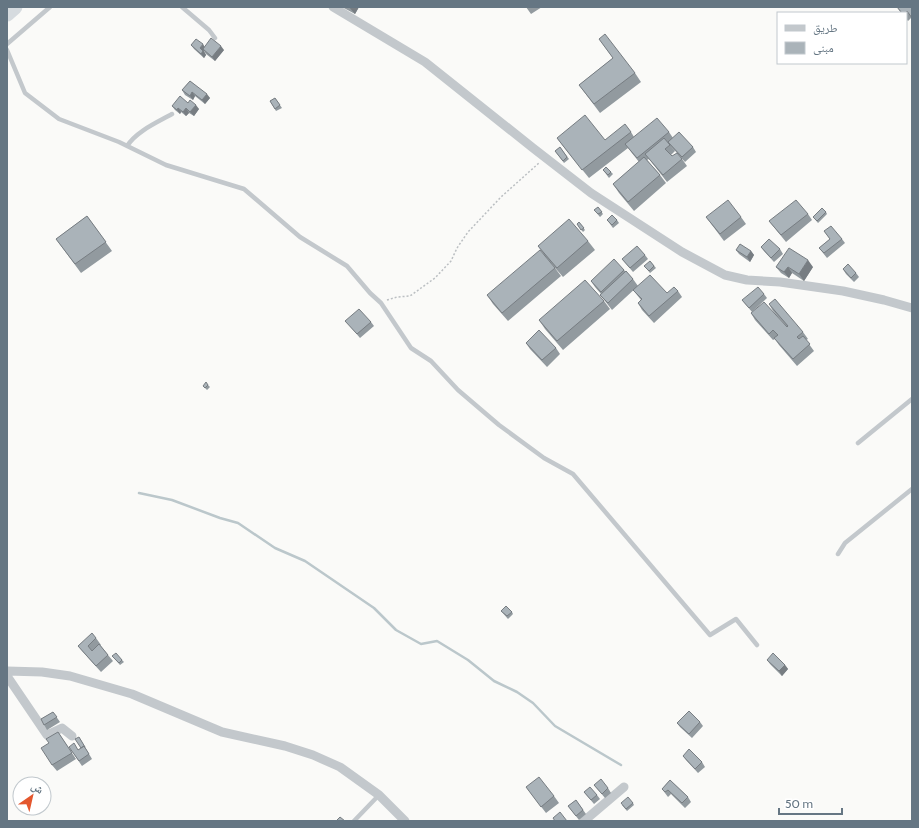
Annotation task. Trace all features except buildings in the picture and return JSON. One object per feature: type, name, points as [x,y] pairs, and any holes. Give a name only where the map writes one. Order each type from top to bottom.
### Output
[{"type":"highway","points":[[7,14],[15,7]]},
{"type":"street","points":[[333,7],[425,62],[591,193],[675,248],[725,275],[746,280],[780,282],[843,291],[912,308]]},
{"type":"street","points":[[7,671],[42,672],[70,676],[132,694],[222,732],[285,746],[313,755],[340,767],[379,795],[405,821]]},
{"type":"street","points":[[7,676],[47,735],[62,728],[72,736]]},
{"type":"street","points":[[584,821],[624,787]]},
{"type":"lane","points":[[7,44],[50,7]]},
{"type":"lane","points":[[182,7],[209,30],[215,38]]},
{"type":"lane","points":[[7,50],[25,93],[59,119],[127,146],[166,166],[244,189],[300,238],[347,266],[370,293],[381,302],[411,348],[431,361],[458,390],[499,425],[544,458],[573,474],[710,635],[736,619],[758,645]]},
{"type":"lane","points":[[127,146],[131,140],[139,134],[172,114]]},
{"type":"lane","points":[[858,443],[912,399]]},
{"type":"lane","points":[[838,554],[845,543],[912,489]]},
{"type":"lane","points":[[354,821],[379,795]]},
{"type":"path","points":[[381,302],[397,296],[410,296],[435,278],[451,261],[457,248],[468,232],[501,197],[545,158]]},
{"type":"waterway","points":[[139,493],[172,500],[220,518],[238,523],[275,548],[305,561],[374,608],[396,630],[421,644],[437,641],[468,660],[494,681],[517,692],[533,703],[555,726],[621,765]]}]
